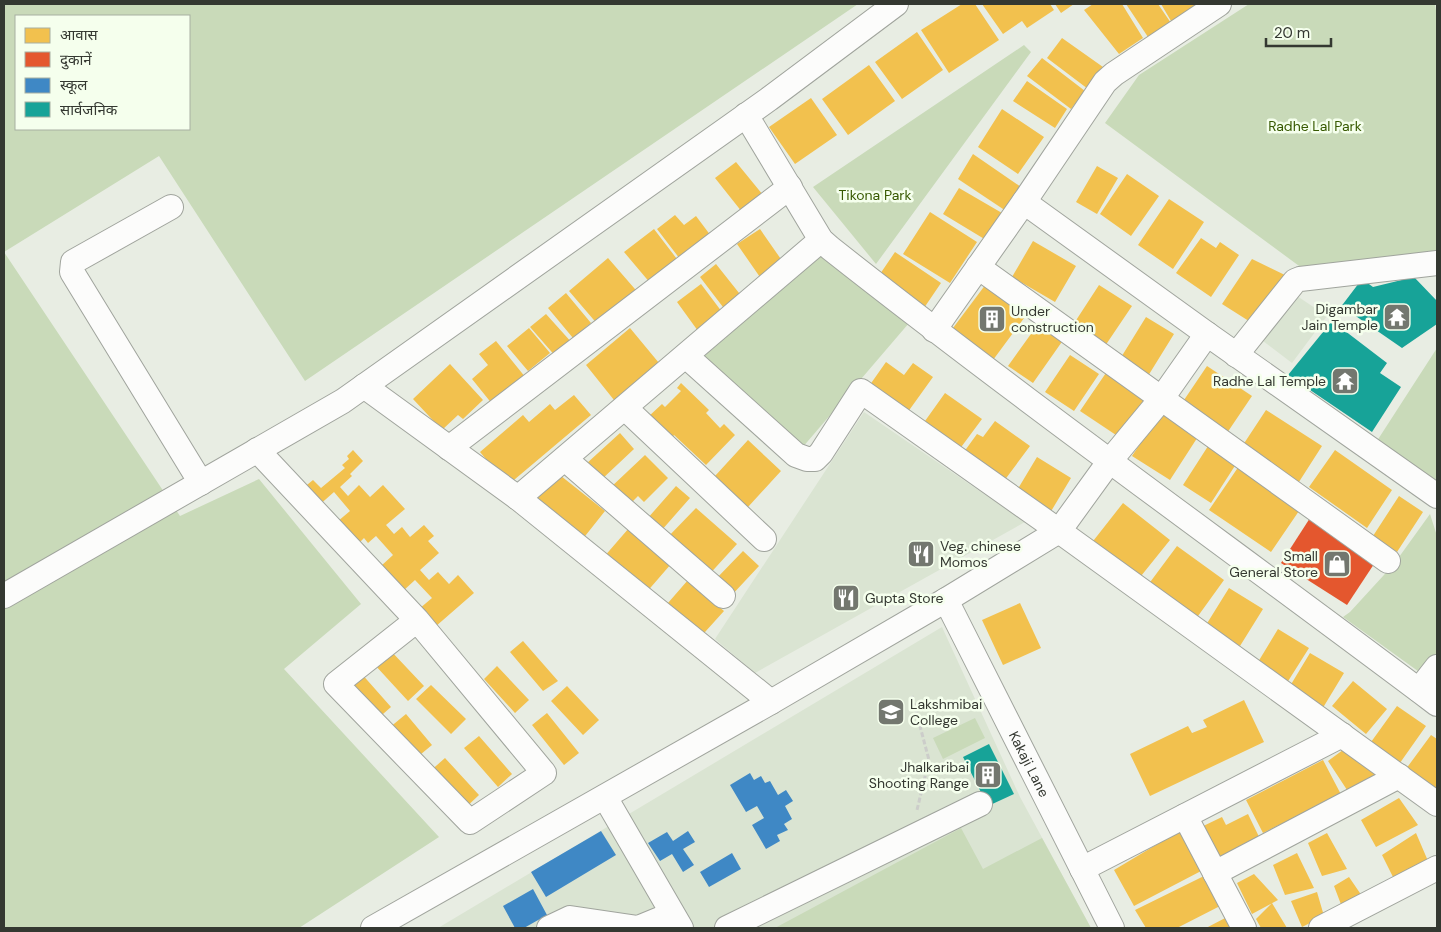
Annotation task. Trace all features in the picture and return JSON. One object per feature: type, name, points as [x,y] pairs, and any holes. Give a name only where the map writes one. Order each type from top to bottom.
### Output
[{"type":"street","points":[[4,596],[343,401],[746,115],[896,4]]},
{"type":"street","points":[[934,330],[1106,82],[1114,74],[1213,5]]},
{"type":"street","points":[[746,115],[821,240],[934,330],[1428,697],[1437,667]]},
{"type":"street","points":[[449,448],[790,188]]},
{"type":"street","points":[[1024,202],[1236,355],[1437,496]]},
{"type":"street","points":[[171,207],[73,262],[71,267],[72,272],[200,483]]},
{"type":"street","points":[[518,498],[821,240]]},
{"type":"street","points":[[1236,355],[1295,282],[1300,279],[1437,263]]},
{"type":"street","points":[[978,267],[1388,560]]},
{"type":"street","points":[[373,928],[771,702],[946,600],[1059,531],[1110,462],[1162,398],[1207,334]]},
{"type":"street","points":[[686,356],[796,455],[807,459],[815,459],[821,453],[861,391],[1059,531],[1437,804]]},
{"type":"street","points":[[364,386],[518,498],[771,702]]},
{"type":"street","points":[[625,408],[764,539]]},
{"type":"street","points":[[258,450],[418,620],[544,773],[470,822],[336,686],[337,682],[418,620]]},
{"type":"street","points":[[565,459],[723,596]]},
{"type":"street","name":"Kakaji Lane","points":[[946,600],[1112,928]]},
{"type":"street","points":[[1082,869],[1342,735]]},
{"type":"street","points":[[1215,873],[1399,776]]},
{"type":"street","points":[[549,928],[570,918],[638,928],[676,921],[605,797]]},
{"type":"street","points":[[727,928],[980,804]]},
{"type":"street","points":[[1185,816],[1244,928]]},
{"type":"street","points":[[1321,928],[1437,868]]},
{"type":"path","points":[[911,837],[929,760],[912,696]]},
{"type":"shaded area","points":[[1291,292],[1327,316],[1292,363],[1259,338]]},
{"type":"shaded area","points":[[864,412],[1025,522],[755,673],[715,639]]},
{"type":"shaded area","name":"Lakshmibai College","points":[[942,627],[1020,797],[1091,928],[438,928]]},
{"type":"green space","points":[[4,4],[858,4],[305,381],[159,156],[4,252]]},
{"type":"green space","name":"Radhe Lal Park","points":[[1249,4],[1435,4],[1437,17],[1437,250],[1310,274],[1105,123],[1139,75]]},
{"type":"green space","name":"Tikona Park","points":[[1024,45],[1031,52],[876,264],[813,187]]},
{"type":"green space","points":[[828,250],[915,316],[796,455],[692,350]]},
{"type":"green space","points":[[4,252],[180,516],[259,479],[361,604],[284,669],[439,837],[299,928],[4,928]]},
{"type":"green space","points":[[1437,348],[1437,485],[1375,444]]},
{"type":"green space","points":[[1430,514],[1437,536],[1437,654],[1422,674],[1343,617],[1350,612],[1394,564]]},
{"type":"green space","points":[[975,718],[985,738],[943,759],[933,738]]},
{"type":"green space","points":[[961,828],[983,869],[1042,838],[1091,928],[775,928]]},
{"type":"building: आवास","points":[[962,4],[975,4],[999,40],[949,73],[921,30]]},
{"type":"building: आवास","points":[[982,4],[1050,4],[1054,10],[1027,28],[1022,21],[1003,34]]},
{"type":"building: आवास","points":[[1055,4],[1074,4],[1061,13]]},
{"type":"building: आवास","points":[[1093,4],[1122,4],[1143,38],[1119,54],[1084,10]]},
{"type":"building: आवास","points":[[1126,4],[1158,4],[1171,23],[1148,37]]},
{"type":"building: आवास","points":[[1161,4],[1197,4],[1198,6],[1171,21]]},
{"type":"building: आवास","points":[[917,32],[943,70],[902,99],[875,62]]},
{"type":"building: आवास","points":[[1062,38],[1103,67],[1088,89],[1047,58]]},
{"type":"building: आवास","points":[[1042,58],[1085,91],[1071,109],[1027,76]]},
{"type":"building: आवास","points":[[869,65],[895,101],[848,135],[822,99]]},
{"type":"building: आवास","points":[[1027,81],[1067,109],[1055,128],[1013,101]]},
{"type":"building: आवास","points":[[811,98],[837,135],[795,164],[769,127]]},
{"type":"building: आवास","points":[[1002,109],[1044,137],[1018,174],[978,147]]},
{"type":"building: आवास","points":[[973,154],[1021,187],[1006,211],[958,179]]},
{"type":"building: आवास","points":[[736,162],[763,195],[746,217],[715,178]]},
{"type":"building: आवास","points":[[1097,166],[1118,178],[1097,214],[1076,202]]},
{"type":"building: आवास","points":[[1127,174],[1159,196],[1131,236],[1100,214]]},
{"type":"building: आवास","points":[[959,188],[1002,213],[986,240],[943,214]]},
{"type":"building: आवास","points":[[1169,199],[1204,222],[1173,269],[1138,245]]},
{"type":"building: आवास","points":[[930,212],[977,242],[950,283],[903,254]]},
{"type":"building: आवास","points":[[675,215],[684,225],[696,216],[714,240],[701,250],[695,244],[687,250],[692,256],[683,263],[657,229]]},
{"type":"building: आवास","points":[[654,229],[680,263],[651,284],[624,252]]},
{"type":"building: आवास","points":[[760,229],[785,265],[762,280],[737,244]]},
{"type":"building: आवास","points":[[1201,238],[1216,248],[1220,242],[1239,255],[1211,297],[1176,273]]},
{"type":"building: आवास","points":[[1033,241],[1076,266],[1055,302],[1012,277]]},
{"type":"building: आवास","points":[[895,252],[941,283],[924,308],[878,277]]},
{"type":"building: आवास","points":[[608,258],[641,296],[599,326],[569,291]]},
{"type":"building: आवास","points":[[1252,259],[1289,277],[1252,323],[1222,304]]},
{"type":"building: आवास","points":[[716,264],[743,298],[726,311],[700,277]]},
{"type":"building: आवास","name":"Under construction","points":[[989,280],[1030,310],[993,360],[953,328]]},
{"type":"building: आवास","points":[[701,284],[722,312],[698,331],[677,302]]},
{"type":"building: आवास","points":[[1099,285],[1132,306],[1103,349],[1071,328]]},
{"type":"building: आवास","points":[[566,293],[591,323],[573,338],[548,308]]},
{"type":"building: आवास","points":[[546,314],[573,344],[557,358],[530,327]]},
{"type":"building: आवास","points":[[1146,317],[1174,334],[1148,376],[1120,359]]},
{"type":"building: आवास","points":[[1041,320],[1066,336],[1033,383],[1008,366]]},
{"type":"building: आवास","points":[[529,328],[550,353],[528,371],[507,346]]},
{"type":"building: आवास","points":[[630,328],[659,363],[614,400],[586,365]]},
{"type":"building: आवास","points":[[496,341],[530,383],[497,410],[472,379],[488,365],[479,354]]},
{"type":"building: आवास","points":[[1070,355],[1099,374],[1074,411],[1045,392]]},
{"type":"building: आवास","points":[[886,362],[904,375],[913,363],[933,377],[905,416],[867,389]]},
{"type":"building: आवास","points":[[450,364],[483,400],[463,419],[458,415],[442,430],[413,399]]},
{"type":"building: आवास","points":[[1207,366],[1252,396],[1227,433],[1182,403]]},
{"type":"building: आवास","points":[[1110,367],[1151,395],[1122,439],[1080,411]]},
{"type":"building: आवास","points":[[681,383],[709,410],[706,413],[720,428],[724,424],[735,435],[706,465],[674,435],[671,439],[648,417],[662,404],[665,407],[681,391],[677,388]]},
{"type":"building: आवास","points":[[945,393],[982,419],[956,454],[920,428]]},
{"type":"building: आवास","points":[[574,395],[591,415],[508,485],[480,452],[523,415],[529,422],[550,404],[555,410]]},
{"type":"building: आवास","points":[[1164,408],[1201,432],[1170,480],[1132,456]]},
{"type":"building: आवास","points":[[1266,410],[1322,446],[1297,485],[1241,448]]},
{"type":"building: आवास","points":[[995,421],[1030,446],[1001,485],[961,456],[977,434],[983,437]]},
{"type":"building: आवास","points":[[620,433],[634,449],[601,480],[586,464]]},
{"type":"building: आवास","points":[[748,440],[781,471],[748,507],[715,476]]},
{"type":"building: आवास","points":[[1210,443],[1238,461],[1211,503],[1183,485]]},
{"type":"building: आवास","points":[[353,450],[363,461],[350,474],[352,476],[340,487],[348,496],[359,485],[370,497],[383,485],[405,509],[386,525],[394,534],[402,527],[410,537],[424,525],[434,536],[428,541],[439,553],[420,570],[429,580],[438,572],[449,584],[458,575],[474,593],[435,627],[419,609],[432,598],[415,580],[403,591],[381,566],[393,555],[376,536],[368,543],[364,538],[357,545],[331,527],[350,511],[334,492],[317,507],[302,489],[313,480],[321,488],[345,468],[342,465],[349,459],[347,456]]},
{"type":"building: आवास","points":[[1335,450],[1392,490],[1367,528],[1309,487]]},
{"type":"building: आवास","points":[[645,455],[668,478],[644,502],[638,496],[628,506],[610,488]]},
{"type":"building: आवास","points":[[1037,457],[1071,478],[1050,513],[1016,492]]},
{"type":"building: आवास","points":[[1239,466],[1301,508],[1271,552],[1209,510]]},
{"type":"building: आवास","points":[[556,472],[605,511],[578,545],[528,506]]},
{"type":"building: आवास","points":[[676,486],[690,498],[661,531],[647,519]]},
{"type":"building: आवास","points":[[1399,496],[1423,512],[1397,552],[1373,536]]},
{"type":"building: आवास","points":[[1123,503],[1170,540],[1137,581],[1090,545]]},
{"type":"building: आवास","points":[[696,508],[737,544],[706,578],[665,540]]},
{"type":"building: आवास","points":[[629,528],[671,564],[645,594],[603,558]]},
{"type":"building: आवास","points":[[1177,546],[1224,580],[1193,623],[1145,589]]},
{"type":"building: आवास","points":[[743,551],[759,566],[730,597],[714,581]]},
{"type":"building: आवास","points":[[688,580],[724,611],[696,642],[661,611]]},
{"type":"building: आवास","points":[[1229,588],[1263,609],[1240,646],[1206,625]]},
{"type":"building: आवास","points":[[1020,603],[1041,648],[1003,665],[982,620]]},
{"type":"building: आवास","points":[[1278,629],[1309,648],[1285,686],[1255,667]]},
{"type":"building: आवास","points":[[523,641],[558,681],[543,691],[510,652]]},
{"type":"building: आवास","points":[[390,650],[424,686],[408,701],[374,664]]},
{"type":"building: आवास","points":[[1310,653],[1344,673],[1321,711],[1287,691]]},
{"type":"building: आवास","points":[[497,666],[529,700],[515,713],[484,679]]},
{"type":"building: आवास","points":[[360,672],[391,707],[375,721],[344,686]]},
{"type":"building: आवास","points":[[1353,681],[1387,709],[1366,734],[1332,706]]},
{"type":"building: आवास","points":[[431,685],[466,719],[451,734],[416,699]]},
{"type":"building: आवास","points":[[567,686],[599,720],[583,735],[551,701]]},
{"type":"building: आवास","points":[[1244,700],[1264,742],[1150,796],[1130,754],[1188,726],[1192,733],[1207,727],[1203,720]]},
{"type":"building: आवास","points":[[1397,706],[1426,726],[1395,770],[1366,749]]},
{"type":"building: आवास","points":[[547,713],[579,753],[564,765],[532,725]]},
{"type":"building: आवास","points":[[406,714],[432,745],[415,759],[389,728]]},
{"type":"building: आवास","points":[[1431,735],[1437,739],[1437,798],[1403,773]]},
{"type":"building: आवास","points":[[479,736],[512,774],[498,787],[464,748]]},
{"type":"building: आवास","points":[[1347,747],[1389,775],[1351,796],[1328,761]]},
{"type":"building: आवास","points":[[445,758],[479,795],[462,811],[428,773]]},
{"type":"building: आवास","points":[[1323,760],[1346,804],[1287,834],[1281,824],[1263,833],[1246,800]]},
{"type":"building: आवास","points":[[1399,798],[1418,825],[1376,847],[1361,820]]},
{"type":"building: आवास","points":[[1248,814],[1263,845],[1215,869],[1195,830],[1222,817],[1226,825]]},
{"type":"building: आवास","points":[[1181,830],[1203,870],[1134,906],[1114,870]]},
{"type":"building: आवास","points":[[1327,833],[1347,869],[1322,876],[1308,843]]},
{"type":"building: आवास","points":[[1416,833],[1431,868],[1397,885],[1382,855]]},
{"type":"building: आवास","points":[[1297,853],[1314,888],[1285,895],[1273,865]]},
{"type":"building: आवास","points":[[1254,874],[1278,900],[1252,914],[1237,883]]},
{"type":"building: आवास","points":[[1204,876],[1222,905],[1177,928],[1146,928],[1135,910]]},
{"type":"building: आवास","points":[[1349,877],[1362,896],[1342,907],[1334,886]]},
{"type":"building: आवास","points":[[1317,892],[1324,916],[1302,927],[1291,901]]},
{"type":"building: आवास","points":[[1272,903],[1287,928],[1261,928],[1256,919]]},
{"type":"building: आवास","points":[[1229,916],[1236,928],[1206,928]]},
{"type":"building: दुकानें","points":[[1310,518],[1376,561],[1347,605],[1281,563]]},
{"type":"building: स्कूल","points":[[750,773],[754,780],[761,776],[765,783],[770,781],[778,795],[786,790],[793,801],[785,806],[792,819],[784,824],[788,830],[777,835],[780,841],[766,849],[752,825],[764,818],[757,806],[746,812],[730,785]]},
{"type":"building: स्कूल","points":[[601,831],[616,855],[546,897],[531,872]]},
{"type":"building: स्कूल","points":[[688,831],[695,842],[683,849],[694,865],[683,872],[672,854],[660,861],[648,843],[667,832],[673,841]]},
{"type":"building: स्कूल","points":[[732,853],[741,869],[709,887],[700,872]]},
{"type":"building: स्कूल","points":[[533,889],[547,915],[524,928],[515,928],[503,906]]},
{"type":"building: सार्वजनिक","name":"Digambar Jain Temple","points":[[1414,277],[1437,301],[1437,324],[1402,348],[1347,310],[1340,308],[1362,279],[1373,287]]},
{"type":"building: सार्वजनिक","name":"Radhe Lal Temple","points":[[1332,321],[1387,363],[1380,373],[1401,387],[1372,432],[1288,375]]},
{"type":"building: सार्वजनिक","name":"Jhalkaribai Shooting Range","points":[[989,744],[1014,794],[988,806],[963,757]]},
{"type":"place","name":"Digambar Jain Temple","points":[[1397,317]]},
{"type":"place","name":"Under construction","points":[[992,319]]},
{"type":"place","name":"Radhe Lal Temple","points":[[1345,381]]},
{"type":"place","name":"Veg. chinese Momos","points":[[921,554]]},
{"type":"place","name":"Small General Store","points":[[1337,564]]},
{"type":"place","name":"Gupta Store","points":[[846,598]]},
{"type":"place","name":"Lakshmibai College","points":[[891,712]]},
{"type":"place","name":"Jhalkaribai Shooting Range","points":[[988,775]]}]
